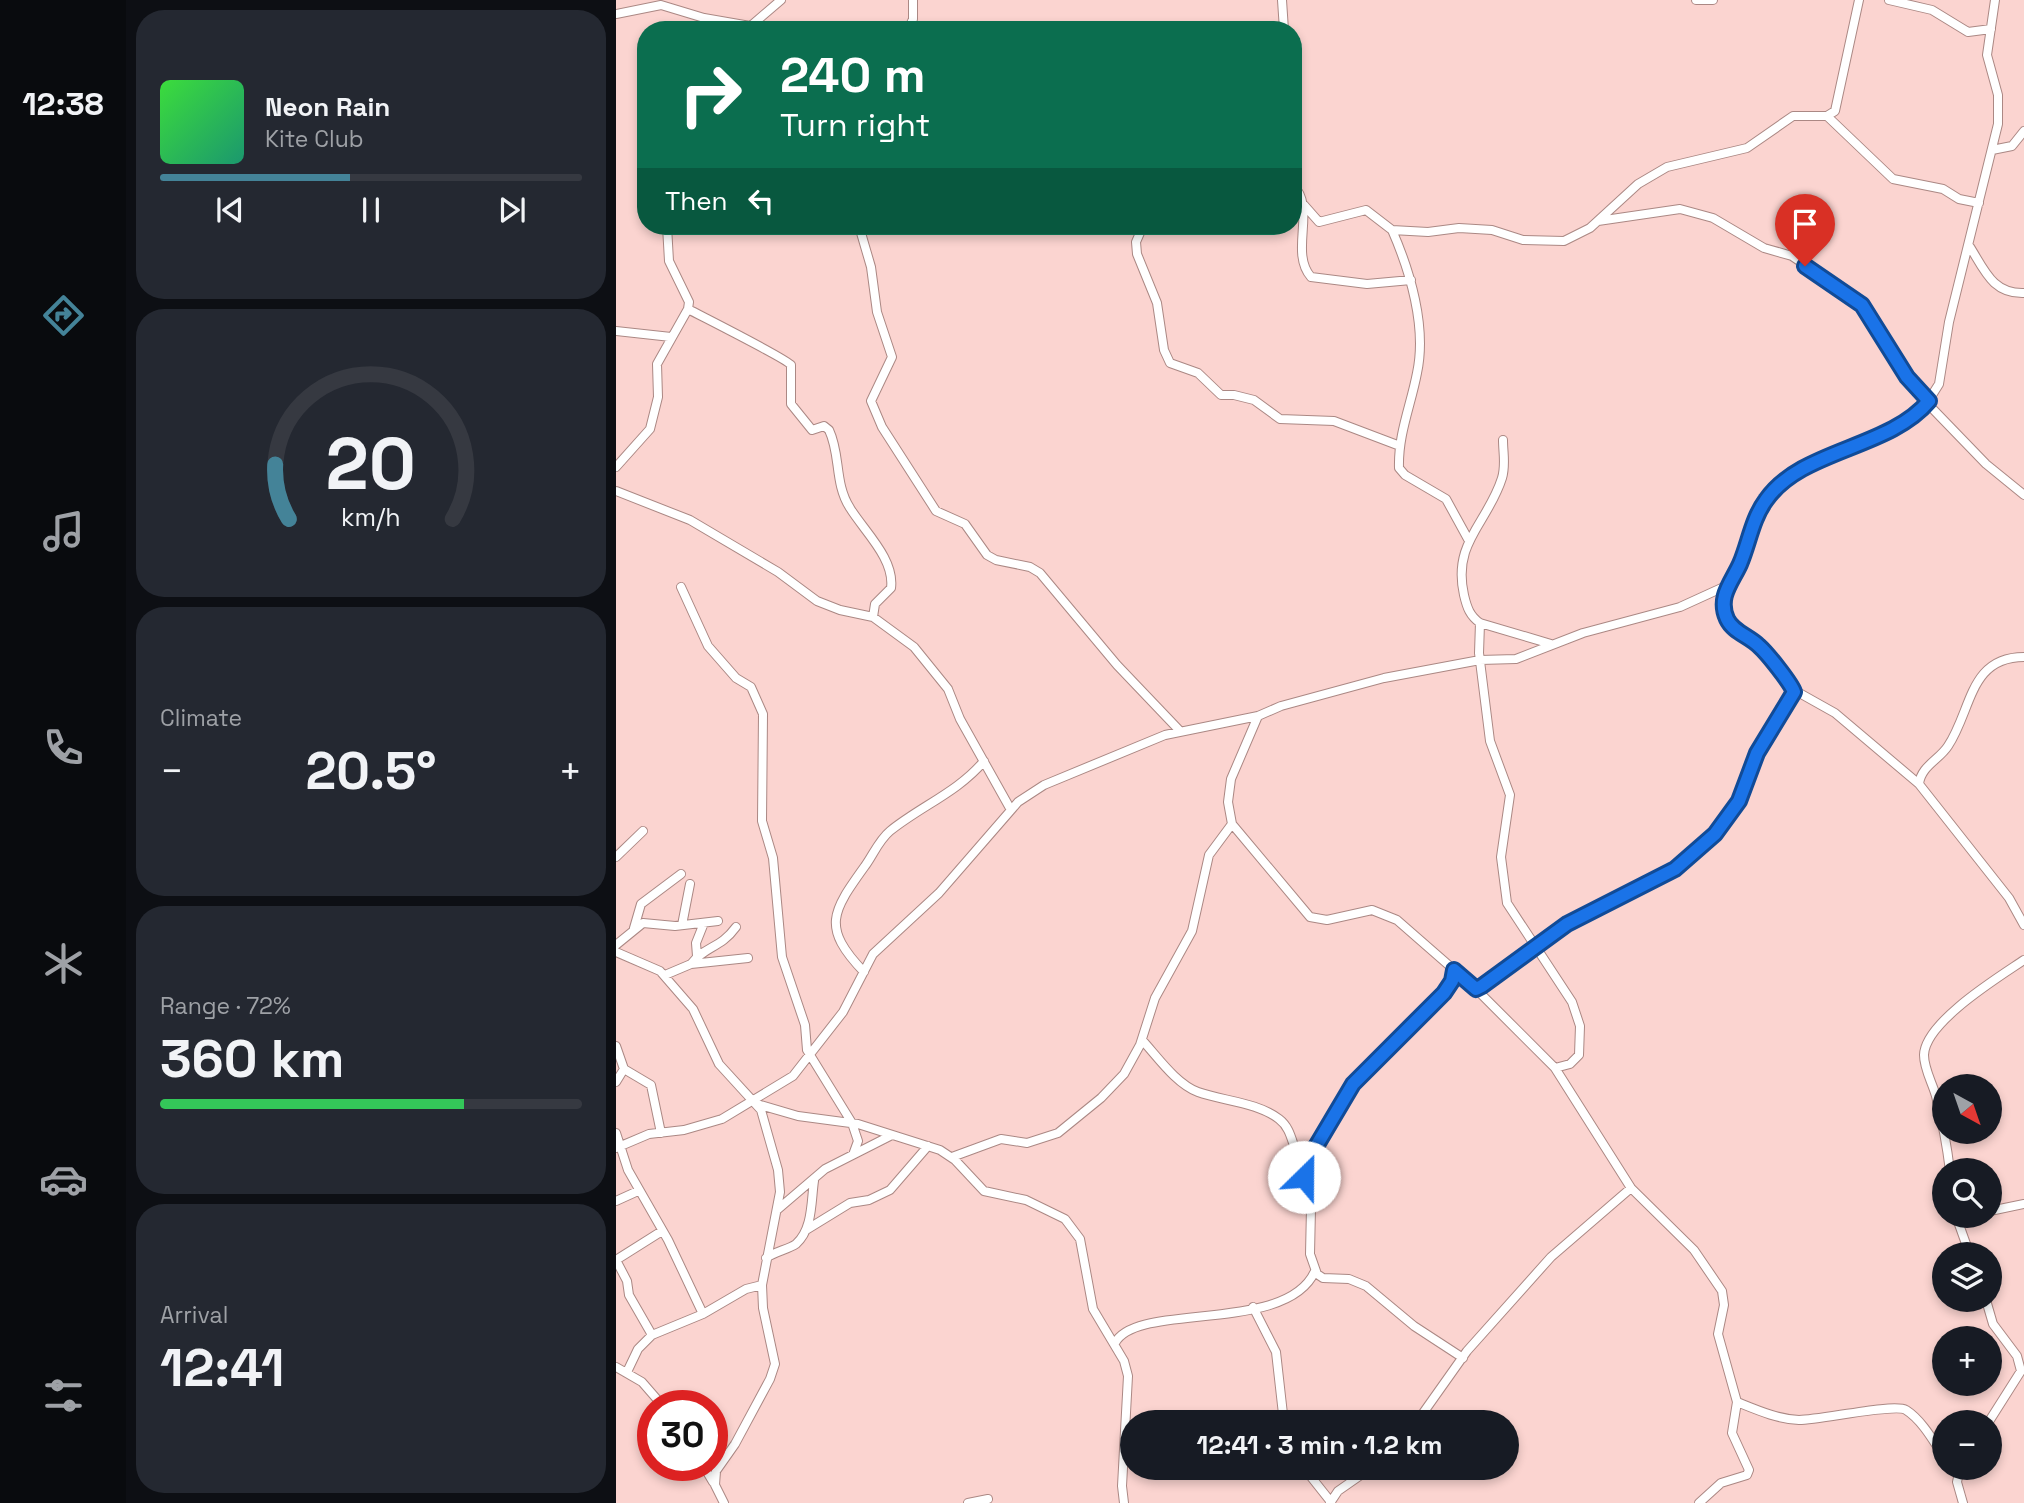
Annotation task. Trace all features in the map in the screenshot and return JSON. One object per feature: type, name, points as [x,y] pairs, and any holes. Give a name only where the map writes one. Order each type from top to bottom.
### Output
[{"type":"street","points":[[756,21],[781,0]]},
{"type":"street","points":[[912,21],[913,0]]},
{"type":"street","points":[[1282,0],[1283,21]]},
{"type":"street","points":[[1696,0],[1713,0]]},
{"type":"street","points":[[1302,201],[1320,222],[1366,210],[1392,230],[1415,232],[1470,229],[1498,232],[1523,240],[1563,241],[1598,221],[1638,184],[1673,164],[1724,156],[1747,148],[1793,116],[1827,116],[1835,111],[1859,0]]},
{"type":"street","points":[[1889,0],[1932,10],[1973,34],[1991,29]]},
{"type":"street","points":[[1995,0],[1987,55],[1998,94],[1999,111],[1970,247],[1950,322],[1939,384],[1928,402],[1878,435],[1804,469],[1773,492],[1755,520],[1740,565],[1726,586],[1724,605],[1727,619],[1738,632],[1760,646],[1794,690],[1835,713],[1919,784],[2009,898],[2024,925]]},
{"type":"street","points":[[616,14],[661,5],[717,21]]},
{"type":"street","points":[[1827,116],[1893,179],[1943,189],[1959,199],[1979,203]]},
{"type":"street","points":[[1992,150],[2012,146],[2024,131]]},
{"type":"street","points":[[1304,205],[1303,244],[1307,272],[1311,277],[1367,284],[1410,280]]},
{"type":"street","points":[[1598,221],[1680,209],[1713,218],[1764,248],[1792,257],[1857,300],[1907,377],[1928,402],[1986,464],[2024,495]]},
{"type":"street","points":[[1392,230],[1417,307],[1418,367],[1400,446],[1400,471],[1446,499],[1468,539]]},
{"type":"street","points":[[616,467],[650,429],[658,397],[657,364],[688,309],[688,302],[667,255],[667,235]]},
{"type":"street","points":[[862,235],[871,267],[877,312],[892,357],[871,401],[887,436],[936,511],[965,524],[987,555],[996,560],[1030,567],[1040,573],[1118,665],[1180,730]]},
{"type":"street","points":[[1139,235],[1136,242],[1138,254],[1157,303],[1164,351],[1170,363],[1198,373],[1221,395],[1234,394],[1254,400],[1280,419],[1334,421],[1400,446]]},
{"type":"street","points":[[1970,247],[1994,286],[2013,294],[2024,293]]},
{"type":"street","points":[[688,309],[737,337],[785,358],[791,365],[790,404],[812,430],[824,426],[830,430],[844,496],[871,536],[891,574],[891,588],[875,604],[873,617]]},
{"type":"street","points":[[616,331],[671,337]]},
{"type":"street","points":[[1503,440],[1505,465],[1502,478],[1468,539],[1460,578],[1469,613],[1480,623],[1551,644]]},
{"type":"street","points":[[616,491],[690,520],[778,572],[817,601],[840,610],[873,617],[914,647],[940,676],[1011,810]]},
{"type":"street","points":[[617,1147],[649,1134],[722,1119],[756,1102],[793,1076],[843,1012],[873,954],[939,893],[1011,810],[1044,785],[1180,730],[1258,716],[1281,706],[1384,678],[1480,660],[1512,660],[1551,644],[1680,607],[1726,586]]},
{"type":"street","points":[[681,587],[708,646],[736,678],[751,687],[763,714],[760,790],[764,832],[773,858],[776,926],[782,957],[805,1024],[804,1039],[810,1055],[852,1123],[858,1141],[854,1152]]},
{"type":"street","points":[[1480,623],[1480,660],[1490,741],[1510,795],[1501,857],[1507,903],[1572,1002],[1580,1026],[1579,1055],[1570,1063],[1555,1068]]},
{"type":"street","points":[[1919,784],[1922,773],[1949,744],[1986,670],[2005,657],[2024,657]]},
{"type":"street","points":[[1476,989],[1588,912],[1668,874],[1715,834],[1739,801],[1757,753],[1794,690]]},
{"type":"street","points":[[1258,716],[1231,779],[1228,802],[1232,824],[1251,850],[1310,916],[1323,920],[1366,910],[1385,913],[1403,924],[1476,989],[1555,1068],[1631,1188],[1694,1250],[1722,1291],[1724,1306],[1718,1334],[1737,1402],[1732,1433],[1749,1470],[1746,1475],[1715,1487],[1699,1503]]},
{"type":"street","points":[[864,972],[846,954],[836,933],[837,913],[844,896],[888,833],[949,793],[984,761]]},
{"type":"street","points":[[952,1157],[1001,1139],[1032,1143],[1062,1130],[1124,1074],[1142,1040],[1155,998],[1192,931],[1209,855],[1232,824]]},
{"type":"street","points":[[616,857],[643,831]]},
{"type":"street","points":[[634,928],[641,905],[681,874]]},
{"type":"street","points":[[682,925],[690,884]]},
{"type":"street","points":[[616,945],[634,928],[647,922],[682,925],[718,921]]},
{"type":"street","points":[[694,960],[696,943],[704,923]]},
{"type":"street","points":[[665,975],[723,943],[736,927]]},
{"type":"street","points":[[616,952],[640,960],[665,975],[693,1009],[719,1064],[756,1102],[798,1116],[852,1123],[928,1146],[952,1157],[984,1191],[1026,1200],[1071,1225],[1083,1249],[1093,1309],[1124,1361],[1129,1394],[1122,1486],[1124,1503]]},
{"type":"street","points":[[694,960],[748,958]]},
{"type":"street","points":[[1948,1158],[1936,1097],[1926,1068],[1926,1046],[1945,1019],[2024,960]]},
{"type":"street","points":[[1454,970],[1452,981],[1444,993],[1353,1084],[1305,1165],[1304,1177],[1311,1208],[1310,1254],[1315,1271],[1323,1278],[1349,1279],[1366,1286],[1414,1326],[1463,1358]]},
{"type":"street","points":[[1142,1040],[1195,1090],[1257,1108],[1279,1119],[1291,1133],[1299,1159],[1305,1165]]},
{"type":"street","points":[[616,1046],[624,1069],[651,1085],[661,1133]]},
{"type":"street","points":[[616,1082],[624,1069]]},
{"type":"street","points":[[715,1485],[716,1471],[736,1444],[772,1374],[775,1360],[765,1318],[762,1285],[776,1211],[779,1179],[756,1102]]},
{"type":"street","points":[[616,1133],[617,1147],[638,1191],[662,1231],[703,1314]]},
{"type":"street","points":[[776,1211],[825,1169],[890,1136]]},
{"type":"street","points":[[766,1258],[794,1246],[806,1230],[850,1203],[869,1200],[890,1190],[928,1146]]},
{"type":"street","points":[[806,1230],[813,1203],[814,1181]]},
{"type":"street","points":[[1425,1410],[1463,1358],[1562,1245],[1631,1188]]},
{"type":"street","points":[[616,1201],[638,1191]]},
{"type":"street","points":[[2002,1209],[2024,1204]]},
{"type":"street","points":[[652,1335],[629,1295],[628,1281],[616,1260],[662,1231]]},
{"type":"street","points":[[1115,1343],[1121,1333],[1131,1327],[1163,1320],[1219,1317],[1299,1293],[1315,1271]]},
{"type":"street","points":[[622,1369],[652,1335],[703,1314],[746,1289],[762,1285]]},
{"type":"street","points":[[1253,1307],[1276,1352],[1283,1410]]},
{"type":"street","points":[[1990,1312],[1993,1324],[2017,1356],[2021,1371],[1996,1410]]},
{"type":"street","points":[[616,1359],[622,1369],[649,1390]]},
{"type":"street","points":[[1737,1402],[1798,1420],[1835,1418],[1896,1407],[1907,1411],[1919,1422],[1932,1440]]},
{"type":"street","points":[[1313,1480],[1330,1503],[1341,1488],[1353,1480]]},
{"type":"street","points":[[713,1481],[724,1503]]},
{"type":"street","points":[[1957,1482],[1963,1503]]},
{"type":"street","points":[[968,1503],[988,1499]]},
{"type":"route","points":[[1304,1177],[1305,1165],[1353,1084],[1444,993],[1454,977],[1454,970],[1476,989],[1482,986],[1567,924],[1675,869],[1724,825],[1739,801],[1757,753],[1794,692],[1760,646],[1738,632],[1727,619],[1724,605],[1726,586],[1740,565],[1755,520],[1766,500],[1789,479],[1804,469],[1878,435],[1912,415],[1929,401],[1907,377],[1862,305],[1805,266]]}]
